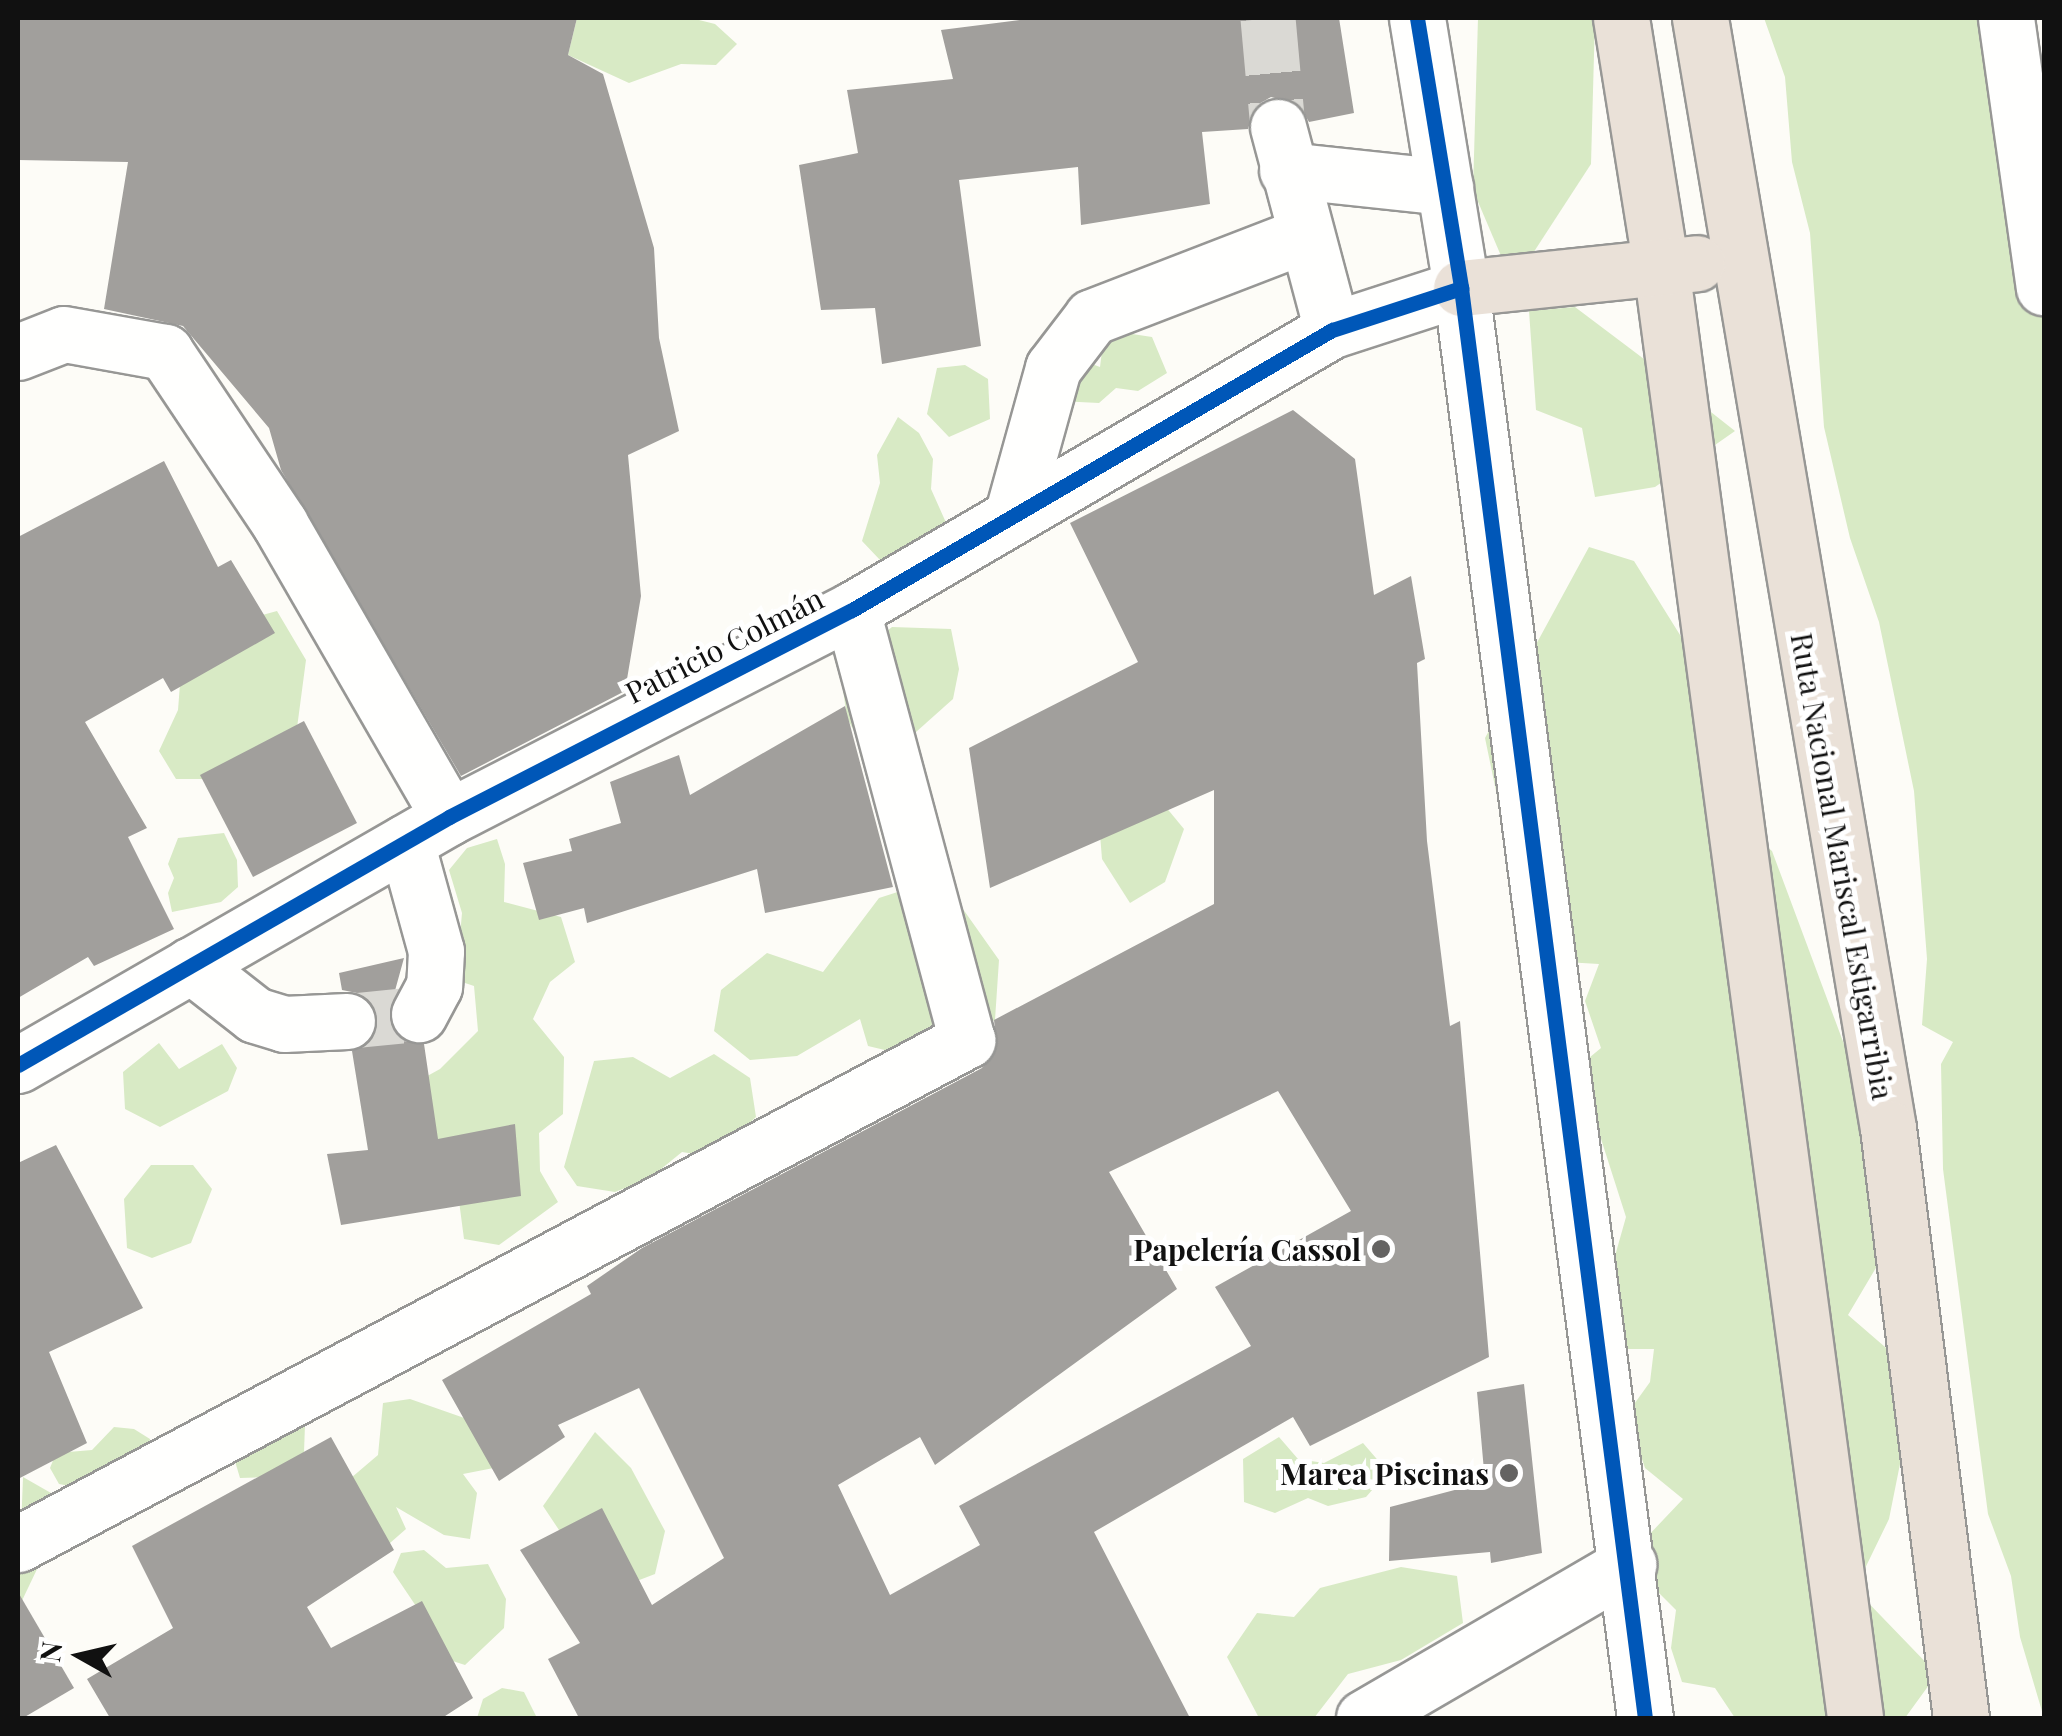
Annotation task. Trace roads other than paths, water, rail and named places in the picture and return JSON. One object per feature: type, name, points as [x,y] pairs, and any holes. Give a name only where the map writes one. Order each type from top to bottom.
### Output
[{"type":"highway","points":[[1621,18],[1661,267],[1855,1718]]},
{"type":"highway","name":"Ruta Nacional Mariscal Estigarribia","points":[[1700,18],[1888,1128],[1961,1718]]},
{"type":"highway","points":[[1462,288],[1738,258]]},
{"type":"street","points":[[1417,18],[1462,288],[1629,1564],[1645,1718]]},
{"type":"street","points":[[2006,18],[2044,287]]},
{"type":"street","points":[[1332,330],[1282,148],[1445,188]]},
{"type":"street","points":[[1012,516],[1053,368],[1092,317],[1305,235]]},
{"type":"street","name":"Patricio Colmán","points":[[18,1065],[427,829],[852,610],[1332,330],[1462,288]]},
{"type":"street","points":[[18,352],[64,334],[165,352],[280,524],[427,829],[436,951],[434,986],[419,1014]]},
{"type":"street","points":[[18,1544],[967,1040],[852,610]]},
{"type":"street","points":[[192,965],[255,1015],[284,1024],[347,1021]]},
{"type":"street","points":[[1364,1718],[1629,1564]]},
{"type":"tunnel","points":[[1268,18],[1278,127]]},
{"type":"tunnel","points":[[347,1021],[419,1014]]},
{"type":"place","name":"Papelería Cassol","points":[[1381,1249]]},
{"type":"place","name":"Marea Piscinas","points":[[1509,1473]]}]
